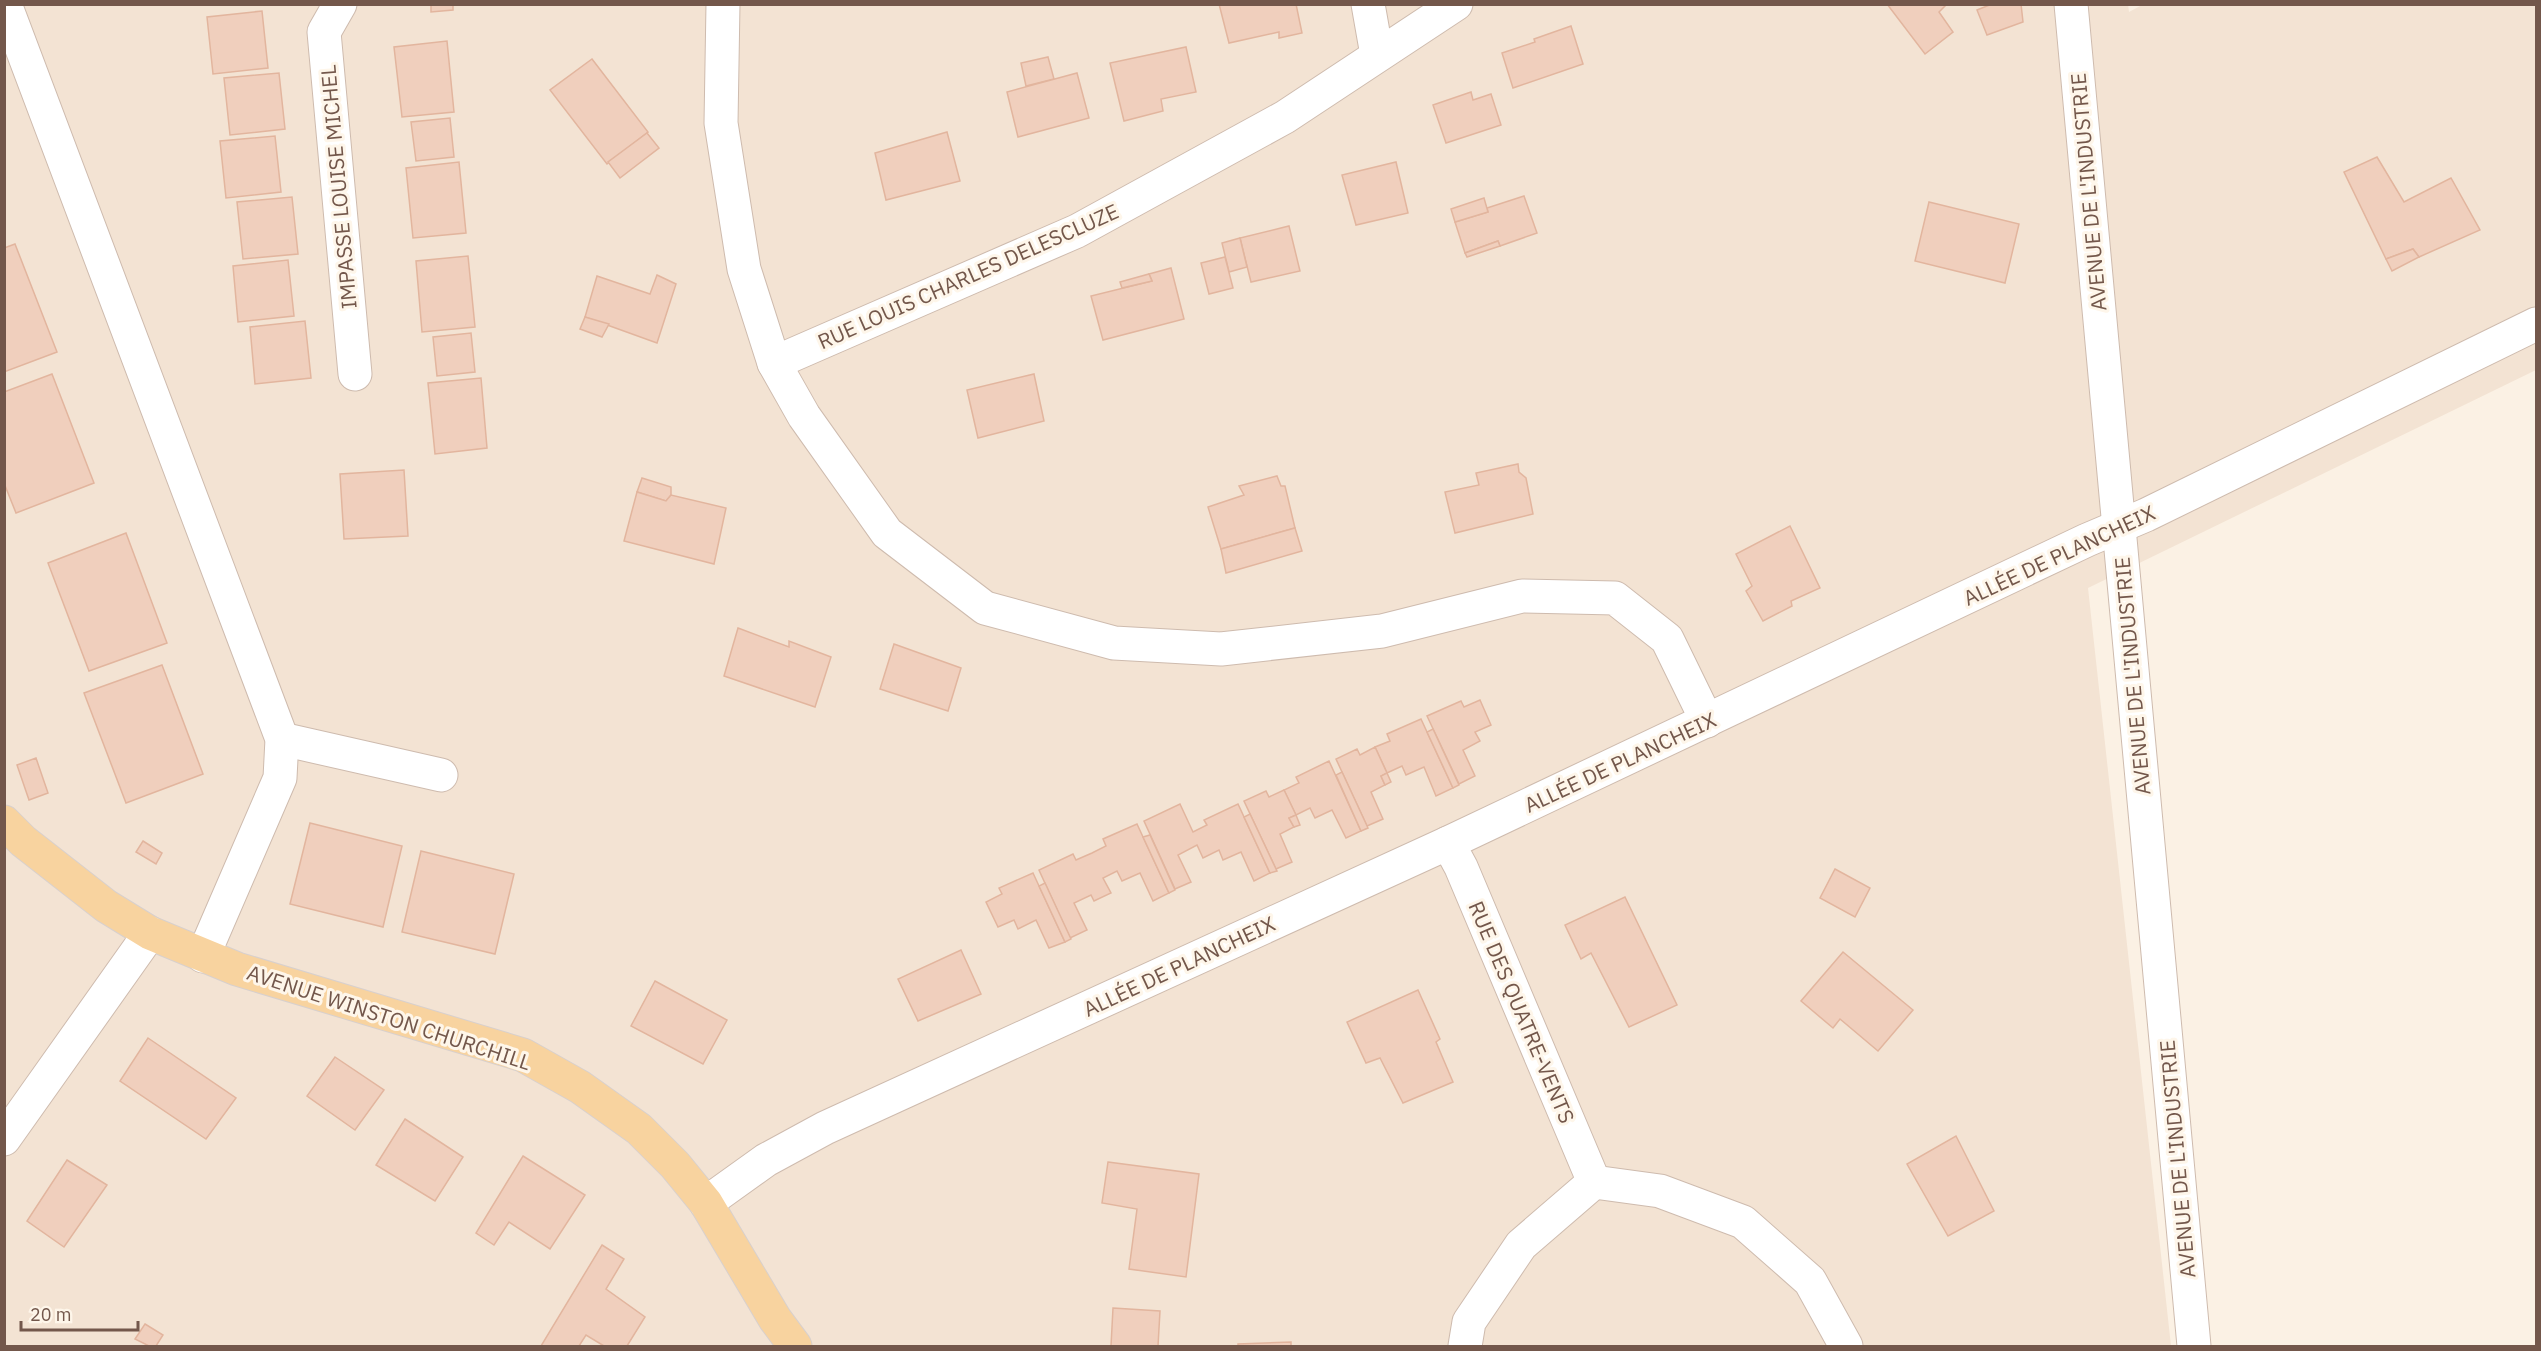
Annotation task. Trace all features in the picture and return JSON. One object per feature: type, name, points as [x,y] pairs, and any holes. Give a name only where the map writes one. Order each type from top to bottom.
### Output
[{"type":"main road","name":"AVENUE WINSTON CHURCHILL","points":[[4,822],[23,840],[106,906],[150,933],[203,956],[266,978],[523,1055],[580,1087],[639,1129],[675,1165],[706,1203],[775,1319],[795,1347]]},
{"type":"street","points":[[5,4],[282,738],[280,778],[203,956]]},
{"type":"street","name":"IMPASSE LOUISE MICHEL","points":[[340,4],[324,32],[356,374]]},
{"type":"street","points":[[723,4],[721,123],[744,269],[774,363],[804,416],[887,533],[985,608],[1114,643],[1221,650],[1382,630],[1521,596],[1615,598],[1667,639],[1707,721]]},
{"type":"street","points":[[1368,4],[1377,55]]},
{"type":"street","name":"RUE LOUIS CHARLES DELESCLUZE","points":[[774,363],[1077,231],[1285,117],[1456,4]]},
{"type":"street","name":"AVENUE DE L'INDUSTRIE","points":[[2071,4],[2194,1347]]},
{"type":"street","name":"ALLÉE DE PLANCHEIX","points":[[706,1203],[766,1160],[825,1128],[1448,843],[2146,514],[2536,324]]},
{"type":"street","points":[[282,738],[441,775]]},
{"type":"street","name":"RUE DES QUATRE-VENTS","points":[[1448,843],[1461,867],[1594,1182]]},
{"type":"street","points":[[4,1139],[150,933]]},
{"type":"street","points":[[1464,1347],[1469,1322],[1521,1245],[1594,1182],[1660,1191],[1743,1222],[1810,1281],[1845,1347]]},
{"type":"shaded area","points":[[2128,4],[2129,12],[2144,4],[2536,5],[2536,370],[2088,588],[2171,1346],[5,1346],[5,5]]},
{"type":"building","points":[[431,4],[453,4],[453,10],[431,12]]},
{"type":"building","points":[[1219,4],[1296,4],[1302,33],[1279,38],[1279,32],[1229,43]]},
{"type":"building","points":[[1887,4],[1947,4],[1939,12],[1953,32],[1925,54]]},
{"type":"building","points":[[1992,4],[2021,4],[2023,22],[1987,35],[1977,10]]},
{"type":"building","points":[[262,11],[268,68],[213,74],[207,17]]},
{"type":"building","points":[[1571,26],[1583,64],[1513,88],[1502,53]]},
{"type":"building","points":[[447,41],[454,112],[402,117],[394,47]]},
{"type":"building","points":[[1186,47],[1196,92],[1161,99],[1163,111],[1124,121],[1110,63]]},
{"type":"building","points":[[1048,57],[1054,79],[1026,86],[1021,63]]},
{"type":"building","points":[[592,59],[648,132],[607,164],[550,90]]},
{"type":"building","points":[[279,73],[285,129],[230,135],[224,78]]},
{"type":"building","points":[[1077,73],[1089,118],[1018,137],[1007,92]]},
{"type":"building","points":[[1471,92],[1473,100],[1491,94],[1501,125],[1446,143],[1433,105]]},
{"type":"building","points":[[450,118],[454,157],[416,161],[411,122]]},
{"type":"building","points":[[947,132],[960,181],[886,200],[875,153]]},
{"type":"building","points":[[647,133],[659,148],[620,178],[608,162]]},
{"type":"building","points":[[275,136],[281,192],[226,198],[220,141]]},
{"type":"building","points":[[2377,157],[2404,202],[2451,178],[2480,230],[2419,257],[2413,249],[2386,259],[2344,172]]},
{"type":"building","points":[[459,162],[466,233],[413,238],[406,168]]},
{"type":"building","points":[[1396,162],[1408,213],[1356,225],[1342,175]]},
{"type":"building","points":[[1524,196],[1537,233],[1500,246],[1498,241],[1465,253],[1455,222],[1488,212],[1487,208]]},
{"type":"building","points":[[292,197],[298,254],[243,259],[237,202]]},
{"type":"building","points":[[1484,198],[1488,212],[1455,222],[1451,209]]},
{"type":"building","points":[[1929,202],[2019,224],[2005,283],[1915,261]]},
{"type":"building","points":[[1289,226],[1300,271],[1251,282],[1240,238]]},
{"type":"building","points":[[1240,238],[1247,267],[1229,272],[1222,243]]},
{"type":"building","points":[[1498,241],[1500,246],[1467,257],[1465,253]]},
{"type":"building","points":[[15,244],[57,352],[4,372],[4,248]]},
{"type":"building","points":[[2413,249],[2419,257],[2392,271],[2386,259]]},
{"type":"building","points":[[468,256],[475,327],[422,332],[416,261]]},
{"type":"building","points":[[1225,257],[1233,288],[1209,294],[1201,263]]},
{"type":"building","points":[[288,260],[294,316],[238,322],[233,266]]},
{"type":"building","points":[[1171,268],[1184,319],[1103,340],[1091,296],[1152,281],[1149,274]]},
{"type":"building","points":[[1149,274],[1152,281],[1122,288],[1120,282]]},
{"type":"building","points":[[657,275],[676,284],[657,343],[585,317],[597,276],[650,294]]},
{"type":"building","points":[[585,317],[609,324],[602,337],[580,329]]},
{"type":"building","points":[[305,321],[311,378],[255,384],[250,327]]},
{"type":"building","points":[[471,333],[475,372],[437,376],[433,337]]},
{"type":"building","points":[[52,374],[94,483],[16,513],[4,483],[4,392]]},
{"type":"building","points":[[1034,374],[1044,421],[978,438],[967,390]]},
{"type":"building","points":[[481,378],[487,448],[435,454],[428,383]]},
{"type":"building","points":[[1518,464],[1519,472],[1526,478],[1533,514],[1455,533],[1445,492],[1479,485],[1476,473]]},
{"type":"building","points":[[404,470],[408,536],[344,539],[340,474]]},
{"type":"building","points":[[1277,476],[1281,486],[1285,486],[1295,528],[1221,549],[1208,507],[1244,495],[1239,486]]},
{"type":"building","points":[[642,478],[671,487],[671,495],[666,501],[637,492]]},
{"type":"building","points":[[637,492],[666,501],[671,495],[726,508],[714,564],[624,541]]},
{"type":"building","points":[[1790,526],[1820,588],[1791,601],[1792,606],[1763,621],[1746,591],[1752,586],[1736,554]]},
{"type":"building","points":[[1295,528],[1302,551],[1226,573],[1221,549]]},
{"type":"building","points":[[126,533],[167,643],[89,671],[48,563]]},
{"type":"building","points":[[738,628],[789,647],[789,641],[831,657],[815,707],[724,676]]},
{"type":"building","points":[[894,644],[961,668],[948,711],[880,689]]},
{"type":"building","points":[[162,665],[203,774],[126,803],[84,693]]},
{"type":"building","points":[[1480,700],[1491,725],[1475,732],[1480,741],[1463,750],[1475,776],[1459,784],[1427,716],[1461,701],[1464,707]]},
{"type":"building","points":[[1421,719],[1453,788],[1436,796],[1424,767],[1406,775],[1402,766],[1387,773],[1375,747],[1390,741],[1387,734]]},
{"type":"building","points":[[1433,729],[1459,785],[1453,788],[1427,732]]},
{"type":"building","points":[[1375,747],[1387,773],[1381,776],[1385,785],[1371,792],[1383,819],[1367,826],[1336,759],[1357,749],[1360,755]]},
{"type":"building","points":[[36,758],[48,793],[29,800],[17,765]]},
{"type":"building","points":[[1329,761],[1361,831],[1346,838],[1332,810],[1315,818],[1310,808],[1296,815],[1284,790],[1299,783],[1296,777]]},
{"type":"building","points":[[1342,772],[1368,828],[1361,831],[1336,775]]},
{"type":"building","points":[[1387,773],[1391,782],[1385,785],[1381,776]]},
{"type":"building","points":[[1284,790],[1296,815],[1289,818],[1294,827],[1280,834],[1292,862],[1276,869],[1244,801],[1266,791],[1269,797]]},
{"type":"building","points":[[1180,804],[1193,832],[1207,825],[1204,820],[1238,804],[1270,873],[1254,881],[1241,852],[1223,860],[1219,850],[1203,858],[1197,845],[1178,855],[1191,882],[1175,889],[1144,821]]},
{"type":"building","points":[[1250,814],[1277,871],[1270,873],[1244,817]]},
{"type":"building","points":[[1296,815],[1300,825],[1294,827],[1289,818]]},
{"type":"building","points":[[310,823],[402,846],[383,927],[290,904]]},
{"type":"building","points":[[1137,824],[1169,893],[1153,901],[1140,873],[1122,881],[1117,871],[1103,878],[1111,893],[1094,901],[1091,895],[1074,903],[1087,930],[1070,938],[1039,870],[1073,854],[1076,860],[1092,853],[1106,846],[1103,839]]},
{"type":"building","points":[[1150,835],[1175,890],[1169,893],[1143,837]]},
{"type":"building","points":[[143,841],[162,853],[156,864],[136,852]]},
{"type":"building","points":[[421,851],[514,874],[495,954],[402,932]]},
{"type":"building","points":[[1835,869],[1870,888],[1855,917],[1820,898]]},
{"type":"building","points":[[1033,873],[1065,942],[1049,948],[1036,920],[1018,929],[1014,920],[998,927],[986,902],[1002,894],[999,888]]},
{"type":"building","points":[[1045,883],[1071,939],[1065,942],[1039,886]]},
{"type":"building","points":[[1625,897],[1677,1005],[1629,1027],[1591,953],[1581,959],[1565,925]]},
{"type":"building","points":[[961,950],[981,994],[918,1021],[898,979]]},
{"type":"building","points":[[1843,952],[1913,1010],[1878,1051],[1840,1019],[1833,1028],[1801,1001]]},
{"type":"building","points":[[655,981],[727,1020],[703,1064],[631,1026]]},
{"type":"building","points":[[1418,990],[1440,1039],[1436,1042],[1453,1082],[1403,1103],[1380,1058],[1366,1063],[1347,1022]]},
{"type":"building","points":[[148,1038],[236,1098],[206,1139],[120,1081]]},
{"type":"building","points":[[335,1057],[384,1090],[355,1130],[307,1096]]},
{"type":"building","points":[[405,1119],[463,1157],[435,1201],[376,1165]]},
{"type":"building","points":[[1956,1136],[1994,1211],[1948,1236],[1907,1164]]},
{"type":"building","points":[[523,1156],[585,1195],[550,1249],[509,1222],[494,1245],[476,1233]]},
{"type":"building","points":[[67,1160],[107,1185],[64,1247],[27,1221]]},
{"type":"building","points":[[1108,1162],[1199,1174],[1186,1277],[1129,1269],[1137,1209],[1102,1203]]},
{"type":"building","points":[[602,1245],[624,1259],[606,1289],[645,1317],[627,1346],[604,1346],[586,1335],[579,1346],[541,1346]]},
{"type":"building","points":[[1113,1308],[1160,1311],[1158,1346],[1111,1346]]},
{"type":"building","points":[[145,1324],[163,1335],[156,1346],[149,1346],[135,1339]]},
{"type":"building","points":[[1291,1342],[1291,1346],[1238,1346],[1238,1344]]}]
